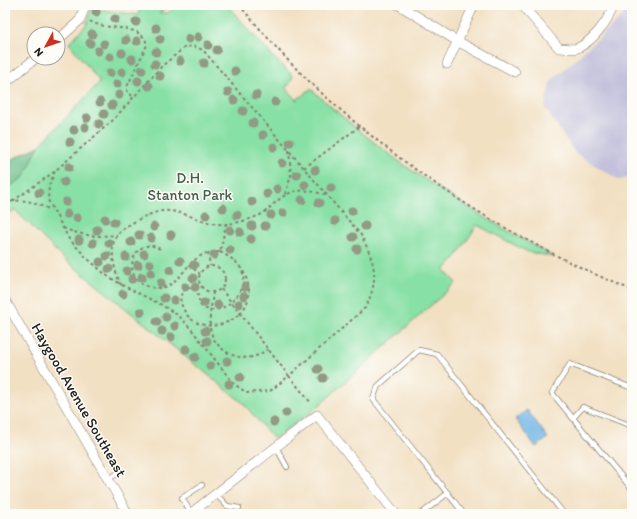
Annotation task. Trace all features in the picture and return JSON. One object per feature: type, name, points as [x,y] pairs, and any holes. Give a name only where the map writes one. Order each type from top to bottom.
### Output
[{"type":"street","points":[[66,34],[82,16],[85,5]]},
{"type":"street","points":[[399,5],[457,41],[515,72]]},
{"type":"street","points":[[447,64],[474,5]]},
{"type":"street","points":[[522,5],[560,48],[577,49],[591,38],[609,18],[614,5]]},
{"type":"street","points":[[5,83],[26,66]]},
{"type":"street","name":"Haygood Avenue Southeast","points":[[5,300],[128,514]]},
{"type":"street","points":[[191,513],[317,415],[396,514]]},
{"type":"lane","points":[[464,514],[373,399],[378,386],[419,350],[438,354],[564,514]]},
{"type":"lane","points":[[632,388],[570,364],[552,393],[632,489]]},
{"type":"lane","points":[[573,418],[583,407],[632,426]]},
{"type":"lane","points":[[276,447],[287,467]]},
{"type":"lane","points":[[108,479],[120,472]]},
{"type":"lane","points":[[191,513],[182,498],[202,485]]},
{"type":"lane","points":[[421,514],[448,493]]},
{"type":"lane","points":[[216,494],[227,506],[239,508]]},
{"type":"path","points":[[239,5],[310,82],[360,126],[420,171],[499,223],[560,257],[632,290]]},
{"type":"path","points":[[82,16],[93,23],[141,33],[146,37],[147,45],[127,87],[127,91],[134,98]]},
{"type":"path","points":[[5,204],[13,201],[54,171],[112,121],[162,66],[185,47],[193,46],[203,50],[361,235],[372,256],[375,273],[372,294],[365,308],[289,376],[270,391],[247,392],[234,384],[192,330],[179,316],[162,305],[122,285],[106,275],[69,239],[52,211],[48,200],[48,186],[54,171]]},
{"type":"path","points":[[304,168],[360,126]]},
{"type":"path","points":[[63,228],[81,235],[103,237],[117,235],[144,216],[162,211],[178,212],[210,223],[226,224],[243,221],[262,214],[285,194],[291,176],[289,150]]},
{"type":"path","points":[[285,194],[308,190],[327,196]]},
{"type":"path","points":[[13,201],[29,200],[52,211]]},
{"type":"path","points":[[220,252],[226,224]]},
{"type":"path","points":[[117,235],[114,247],[114,263],[117,276],[122,285]]},
{"type":"path","points":[[160,249],[156,246],[146,246],[136,252],[132,260],[132,269],[140,282],[148,287],[164,288],[170,286],[202,254],[220,252],[234,260],[241,268],[249,286],[246,304],[241,314],[228,322],[210,326],[193,320],[184,312],[181,304],[180,296],[184,290],[188,287],[197,290]]},
{"type":"path","points":[[208,253],[210,266]]},
{"type":"path","points":[[189,266],[200,274]]},
{"type":"path","points":[[210,266],[217,267],[223,273],[225,281],[221,289],[213,292],[208,292],[201,286],[200,274],[205,268],[210,266]]},
{"type":"path","points":[[197,290],[200,305],[204,308],[223,308],[238,295],[242,287],[241,268]]},
{"type":"path","points":[[197,290],[201,286]]},
{"type":"path","points":[[221,289],[311,403]]},
{"type":"path","points":[[213,292],[210,326],[212,337],[219,347],[230,355],[238,357],[253,357],[268,349]]},
{"type":"shaded area","points":[[623,5],[632,5],[632,177],[619,180],[575,153],[545,108],[550,82],[622,17]]},
{"type":"green space","name":"D.H. Stanton Park","points":[[141,5],[170,5],[159,13],[168,13],[176,5],[227,5],[273,57],[293,76],[289,85],[285,87],[296,100],[311,89],[338,113],[411,170],[457,201],[554,257],[528,252],[477,225],[456,257],[444,270],[456,283],[315,409],[274,439],[243,403],[62,257],[15,210],[5,215],[5,163],[39,146],[100,82],[69,43],[87,24],[91,8],[138,15]]},
{"type":"green space","points":[[39,146],[24,177],[5,190],[5,163]]},
{"type":"water","points":[[527,410],[548,438],[536,447],[515,419]]}]
